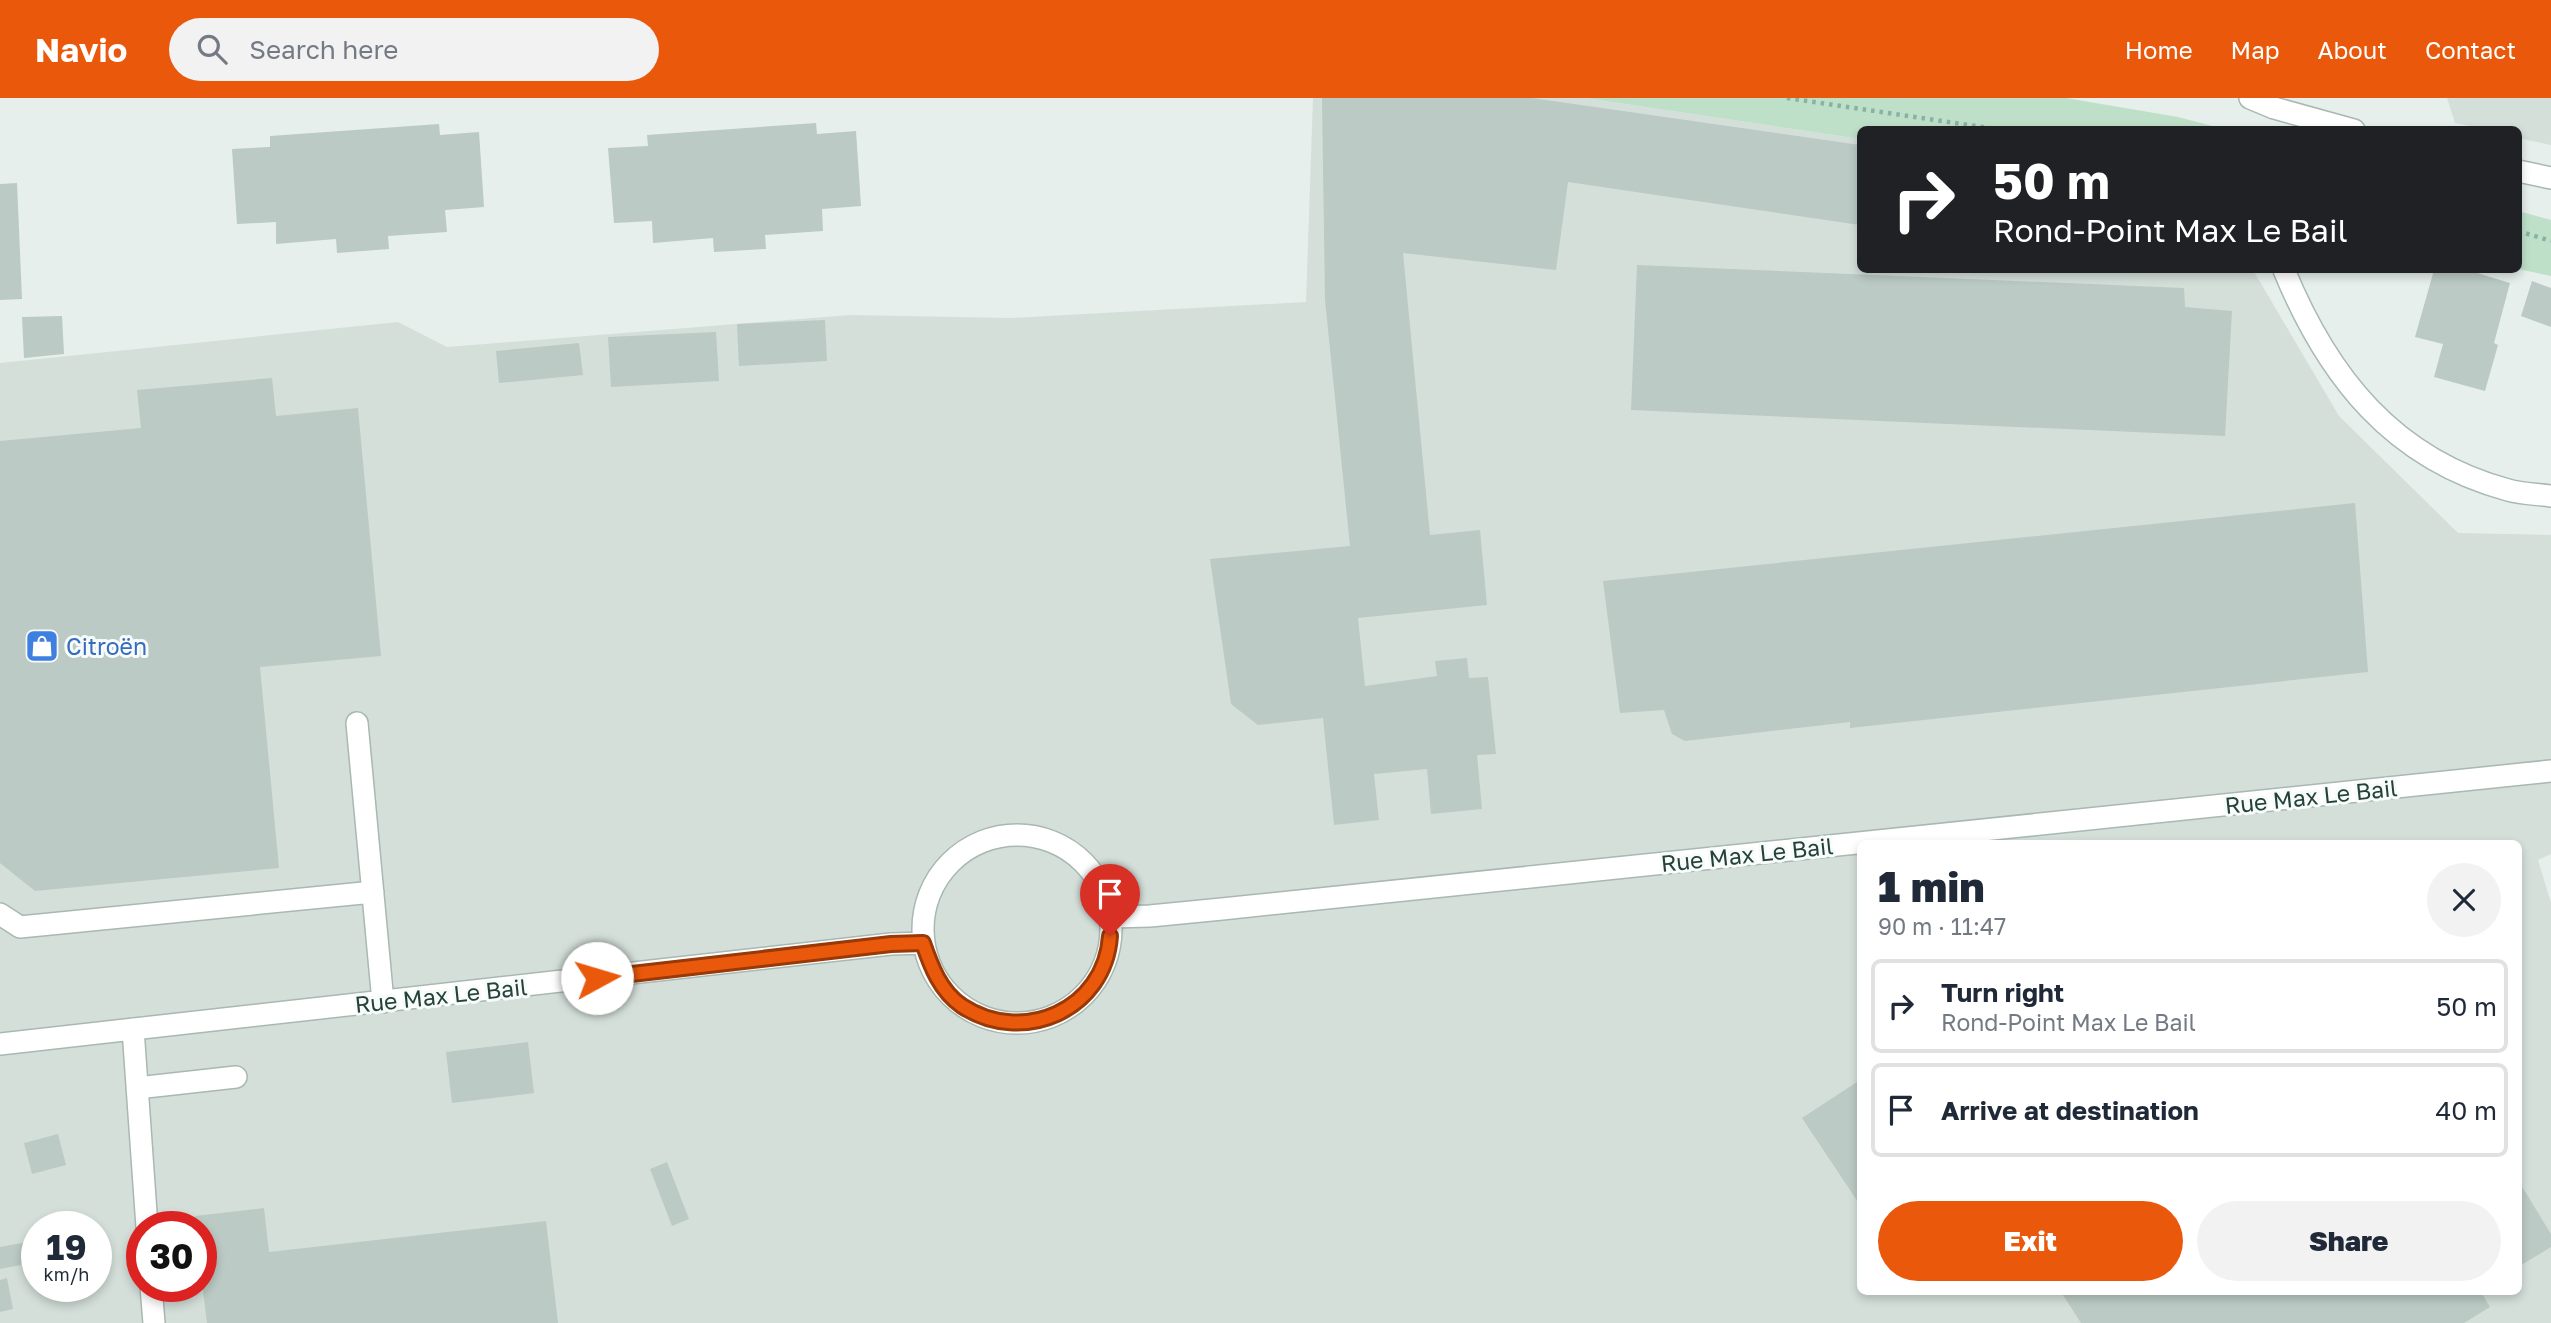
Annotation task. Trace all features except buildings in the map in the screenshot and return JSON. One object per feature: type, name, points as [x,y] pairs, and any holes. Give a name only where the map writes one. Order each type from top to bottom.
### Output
[{"type":"street","points":[[2250,98],[2274,108],[2339,126]]},
{"type":"street","points":[[2522,172],[2551,178]]},
{"type":"street","points":[[2285,273],[2301,312],[2334,366],[2380,421],[2417,451],[2463,475],[2511,491],[2551,496]]},
{"type":"street","points":[[357,723],[383,1002]]},
{"type":"street","name":"Rue Max Le Bail","points":[[1885,840],[2551,771]]},
{"type":"street","points":[[1002,837],[1039,837],[1075,854],[1101,885],[1111,917],[1108,955],[1092,987],[1063,1012],[1030,1023],[989,1020],[960,1005],[934,976],[923,943],[925,906],[941,872],[967,849],[1002,837]]},
{"type":"street","name":"Rue Max Le Bail","points":[[1111,917],[1210,910],[1857,843]]},
{"type":"street","points":[[0,914],[20,927],[373,891]]},
{"type":"street","name":"Rue Max Le Bail","points":[[0,1044],[891,944],[923,943]]},
{"type":"street","points":[[133,1029],[146,1211]]},
{"type":"street","points":[[137,1088],[236,1077]]},
{"type":"street","points":[[152,1302],[154,1323]]},
{"type":"path","points":[[1787,98],[1975,126]]},
{"type":"path","points":[[2522,232],[2551,241]]},
{"type":"shaded area","points":[[1313,98],[1585,98],[1857,139],[1857,273],[2255,273],[2339,416],[2458,533],[2551,535],[2551,854],[2538,860],[2551,903],[2551,1323],[0,1323],[0,363],[398,322],[447,347],[850,315],[1011,318],[1306,302]]},
{"type":"shaded area","points":[[2447,98],[2551,98],[2551,145],[2522,139],[2522,126],[2470,126],[2455,123]]},
{"type":"green space","points":[[1585,98],[2066,98],[2178,117],[2212,126],[1857,126],[1857,139]]},
{"type":"green space","points":[[2522,212],[2551,220],[2551,276],[2522,270]]},
{"type":"place","name":"Citroën","points":[[42,646]]},
{"type":"route","points":[[597,978],[891,944],[923,943],[934,976],[960,1005],[989,1020],[1030,1023],[1063,1012],[1092,987],[1108,955],[1110,936]]}]
